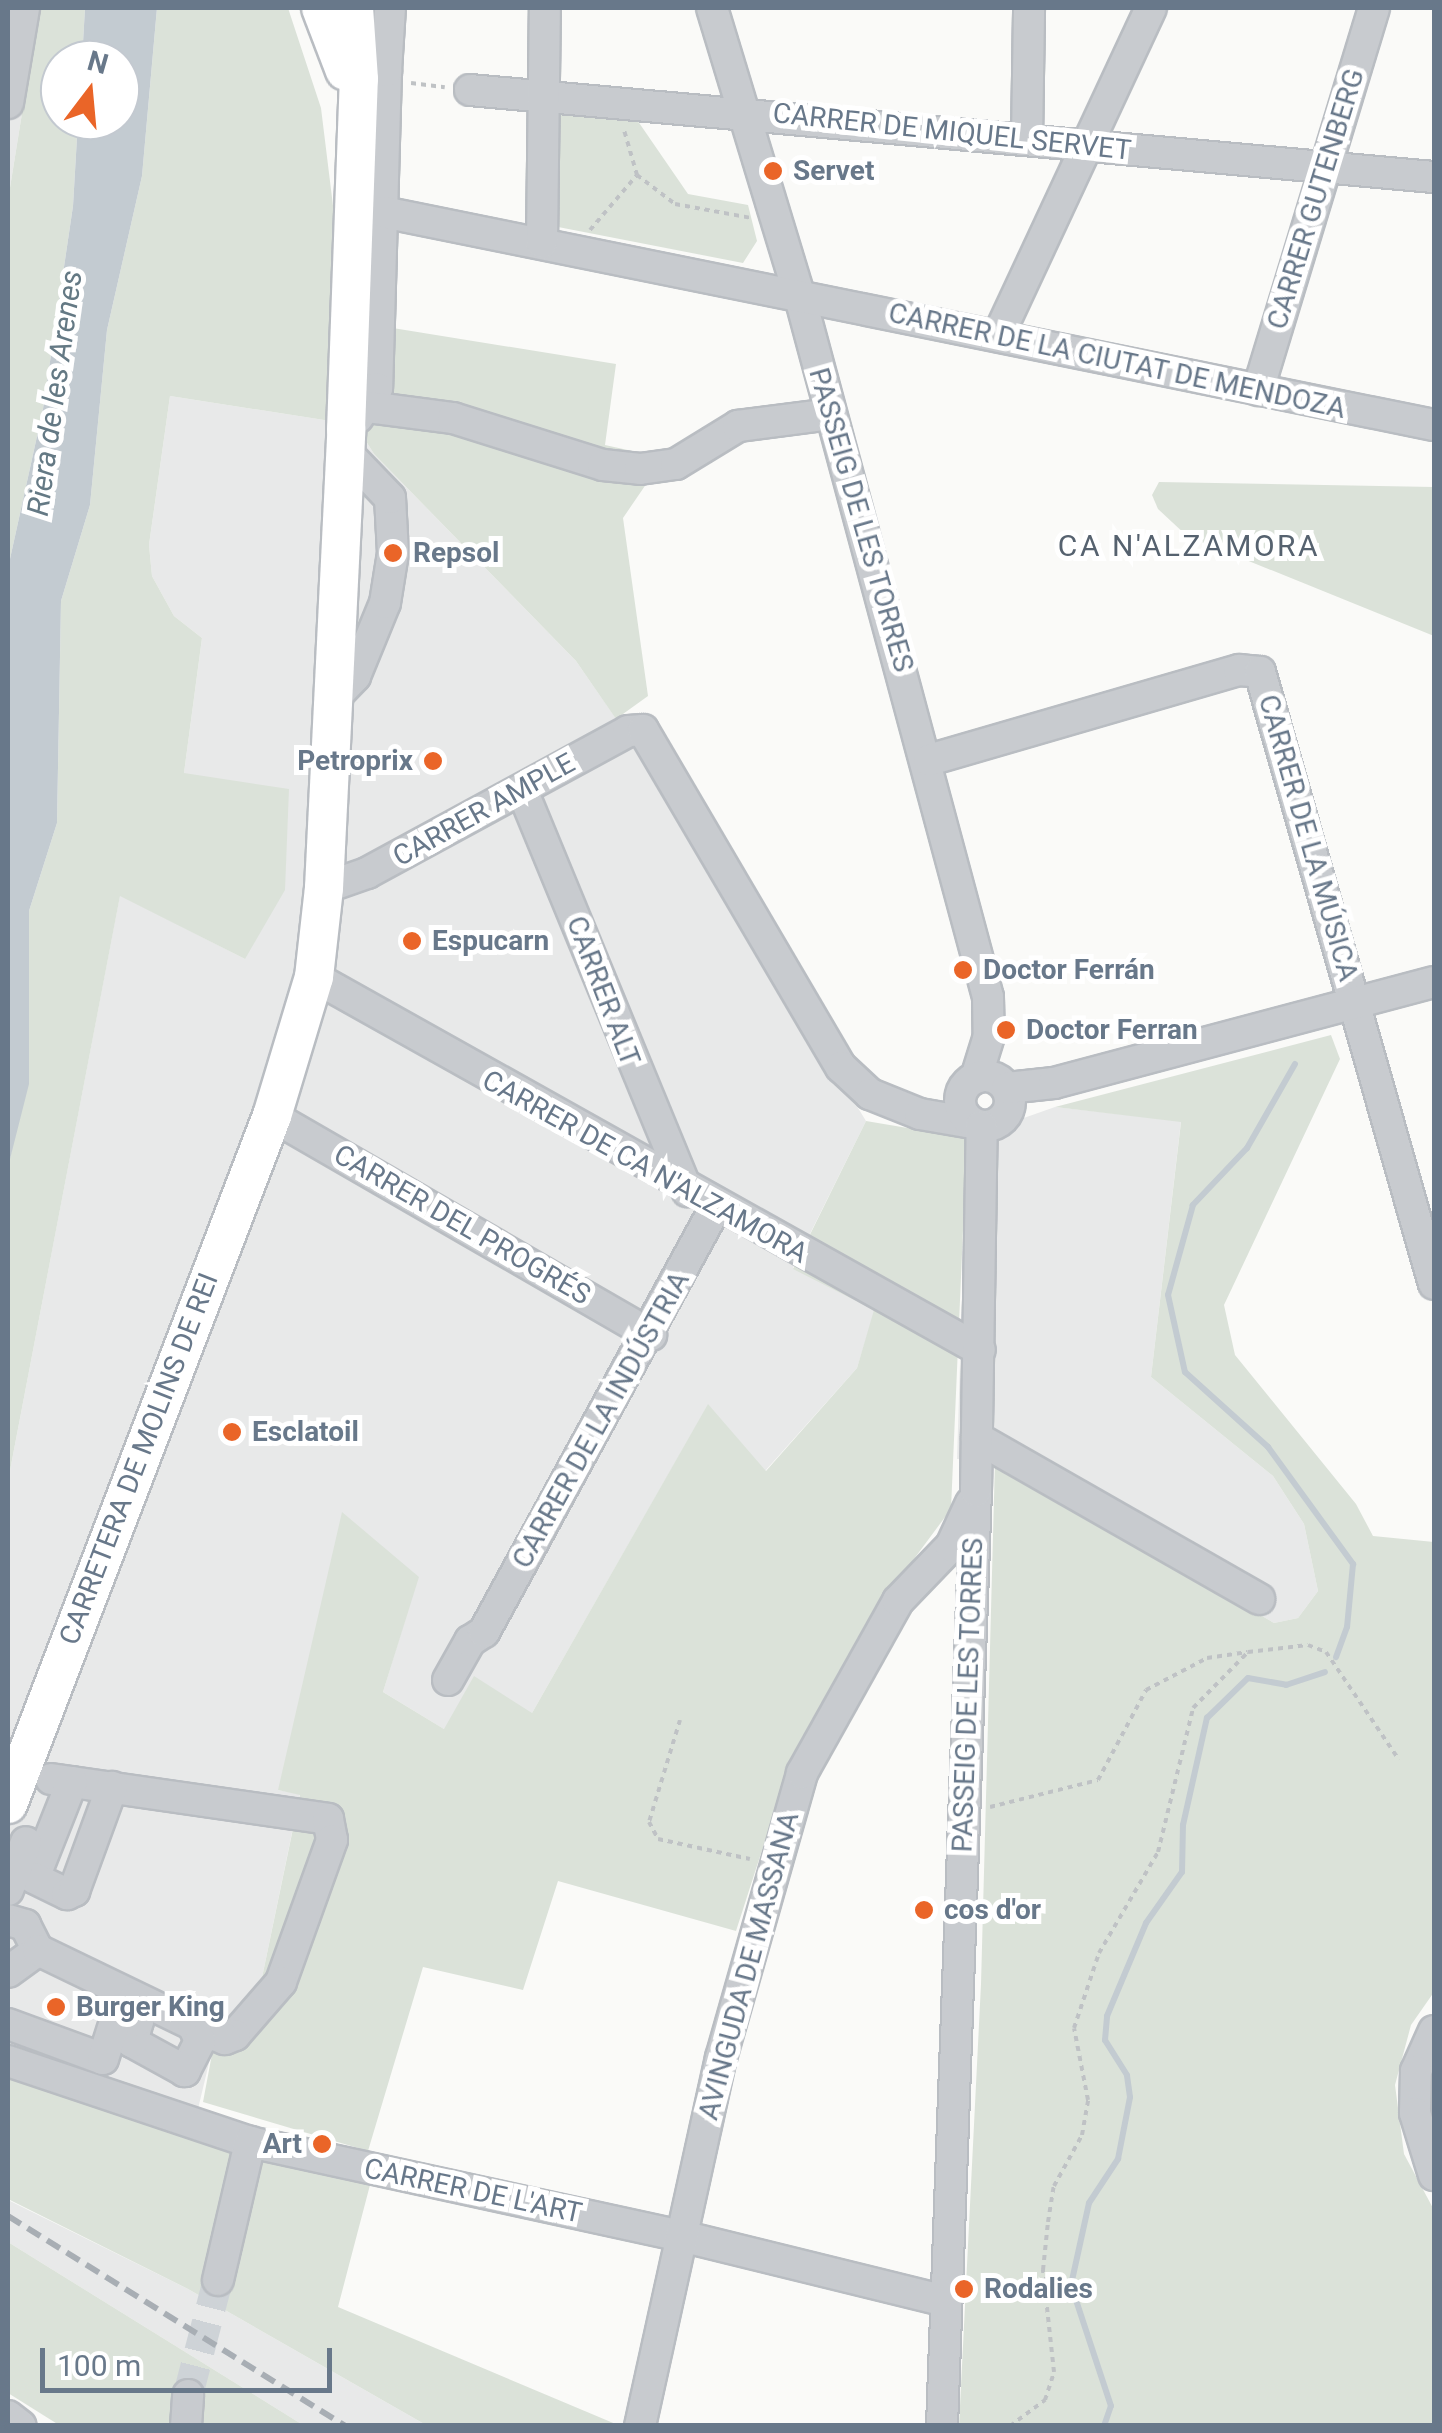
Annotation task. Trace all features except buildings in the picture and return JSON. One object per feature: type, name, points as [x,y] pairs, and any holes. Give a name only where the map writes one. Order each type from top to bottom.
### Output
[{"type":"main road","points":[[321,8],[356,115],[353,429]]},
{"type":"main road","points":[[354,8],[385,69],[356,115]]},
{"type":"main road","name":"CARRETERA DE MOLINS DE REI","points":[[8,1804],[272,1116],[314,977],[324,888],[353,429]]},
{"type":"street","points":[[8,103],[24,8]]},
{"type":"street","points":[[353,429],[377,388],[390,8]]},
{"type":"street","points":[[542,243],[545,8]]},
{"type":"street","name":"PASSEIG DE LES TORRES","points":[[712,8],[800,297],[929,760],[988,997],[978,1438],[942,2426]]},
{"type":"street","points":[[1026,140],[1029,8]]},
{"type":"street","points":[[998,336],[1082,146],[1151,8]]},
{"type":"street","name":"CARRER GUTENBERG","points":[[1258,390],[1374,8]]},
{"type":"street","name":"CARRER DE MIQUEL SERVET","points":[[460,89],[742,111],[1434,177]]},
{"type":"street","name":"CARRER DE LA CIUTAT DE MENDOZA","points":[[383,212],[1434,425]]},
{"type":"street","points":[[353,429],[453,418],[604,465],[640,470],[676,464],[738,426],[830,414]]},
{"type":"street","points":[[333,699],[355,676],[384,603],[393,554],[390,498],[353,429]]},
{"type":"street","name":"CARRER DE LA MÚSICA","points":[[929,760],[1239,670],[1260,672],[1355,1004],[1429,1242],[1434,1284]]},
{"type":"street","name":"CARRER AMPLE","points":[[324,888],[368,874],[628,732],[643,730],[842,1067],[870,1094],[936,1116],[988,1107]]},
{"type":"street","name":"CARRER ALT","points":[[522,790],[687,1191]]},
{"type":"street","name":"CARRER DE CA N'ALZAMORA","points":[[314,977],[687,1191],[980,1350]]},
{"type":"street","points":[[988,1107],[1054,1083],[1434,982]]},
{"type":"street","name":"CARRER DEL PROGRÉS","points":[[272,1116],[650,1334]]},
{"type":"street","name":"CARRER DE LA INDÚSTRIA","points":[[448,1680],[470,1641],[484,1632],[716,1207]]},
{"type":"street","points":[[978,1438],[1259,1599]]},
{"type":"street","name":"AVINGUDA DE MASSANA","points":[[640,2426],[681,2236],[775,1859],[802,1773],[898,1601],[950,1546],[976,1491]]},
{"type":"street","points":[[34,1734],[57,1765],[62,1780],[34,1878],[66,1894],[74,1890],[112,1787]]},
{"type":"street","points":[[8,1920],[25,1925],[38,1950],[225,2039],[234,2036],[275,1993],[332,1828],[328,1819],[62,1780]]},
{"type":"street","points":[[8,1890],[62,1780]]},
{"type":"street","points":[[8,1972],[38,1950]]},
{"type":"street","points":[[8,2024],[82,2056],[108,2054],[118,2004],[70,1984],[68,1966]]},
{"type":"street","points":[[134,1998],[138,2021],[132,2042],[139,2052],[185,2071],[201,2030]]},
{"type":"street","points":[[1434,2031],[1416,2071],[1415,2113],[1434,2174]]},
{"type":"street","name":"CARRER DE L'ART","points":[[8,2061],[250,2142],[681,2236],[944,2302]]},
{"type":"street","points":[[218,2280],[250,2142]]},
{"type":"street","points":[[8,2416],[21,2426]]},
{"type":"path","points":[[385,69],[460,89]]},
{"type":"path","points":[[616,101],[637,175],[675,204],[756,218]]},
{"type":"path","points":[[589,238],[592,222],[637,175]]},
{"type":"path","points":[[964,1812],[1098,1780],[1146,1690],[1206,1658],[1248,1652],[1308,1645],[1326,1652],[1399,1760]]},
{"type":"path","points":[[1010,2426],[1045,2400],[1054,2372],[1043,2270],[1054,2186],[1086,2122],[1075,2045],[1080,2005],[1100,1953],[1158,1852],[1192,1708],[1248,1652]]},
{"type":"path","points":[[680,1720],[654,1790],[649,1822],[658,1839],[743,1860],[775,1859]]},
{"type":"path","points":[[1434,1977],[1434,2001]]},
{"type":"shaded area","points":[[8,8],[39,8],[8,200]]},
{"type":"shaded area","points":[[39,8],[85,8],[83,40],[40,40],[40,140],[77,140],[73,206],[43,409],[8,568],[8,200]]},
{"type":"shaded area","points":[[157,8],[288,8],[321,108],[335,222],[373,228],[368,324],[616,364],[605,445],[664,458],[623,518],[648,696],[616,719],[576,661],[374,454],[356,425],[170,396],[149,545],[152,576],[174,616],[202,638],[184,773],[289,789],[285,890],[245,959],[120,896],[8,1481],[8,1167],[29,1071],[29,911],[57,823],[61,601],[90,505],[107,330],[142,176]]},
{"type":"shaded area","points":[[557,107],[633,114],[688,194],[748,205],[757,241],[743,263],[553,226]]},
{"type":"shaded area","points":[[170,396],[356,425],[374,454],[576,661],[644,759],[866,1121],[793,1268],[875,1310],[857,1368],[765,1471],[708,1405],[532,1713],[444,1729],[383,1692],[418,1577],[278,1790],[300,1794],[259,1992],[215,2038],[191,2138],[8,2076],[8,1481],[120,895],[245,959],[184,773],[202,638],[174,616],[152,576],[149,545]]},
{"type":"shaded area","points":[[1159,482],[1434,487],[1434,636],[1187,536],[1158,509],[1152,495]]},
{"type":"shaded area","points":[[1331,1035],[1340,1059],[1224,1305],[1235,1355],[1356,1504],[1373,1536],[1434,1542],[1434,1992],[1411,2025],[1395,2085],[1404,2154],[1434,2210],[1434,2425],[959,2426],[981,1984],[995,1461],[1274,1623],[1298,1618],[1318,1591],[1304,1524],[1273,1476],[1151,1377],[1181,1122],[1055,1107]]},
{"type":"shaded area","points":[[1055,1107],[1181,1121],[1151,1377],[1273,1476],[1304,1524],[1318,1591],[1298,1618],[1274,1623],[995,1461],[957,1459],[967,1138]]},
{"type":"shaded area","points":[[866,1121],[967,1138],[951,1509],[885,1598],[781,1791],[736,1931],[558,1881],[523,1990],[423,1967],[368,2151],[203,2102],[215,2038],[259,1992],[300,1795],[278,1790],[342,1512],[419,1577],[383,1692],[444,1729],[474,1676],[532,1713],[708,1404],[766,1471],[857,1368],[874,1310],[793,1269]]},
{"type":"shaded area","points":[[8,2076],[191,2138],[370,2185],[338,2307],[618,2425],[426,2425],[188,2289],[8,2199]]},
{"type":"shaded area","points":[[8,2200],[188,2289],[426,2425],[303,2425],[8,2242]]},
{"type":"shaded area","points":[[8,2242],[303,2425],[59,2425],[8,2393]]},
{"type":"water","name":"Riera de les Arenes","points":[[85,8],[157,8],[142,176],[107,330],[90,505],[61,601],[57,823],[29,911],[29,1084],[8,1167],[8,568],[43,409],[73,206],[77,140],[140,140],[140,40],[83,40]]},
{"type":"waterway","points":[[1295,1064],[1247,1148],[1193,1205],[1168,1295],[1185,1372],[1268,1447],[1353,1564],[1347,1627],[1336,1657]]},
{"type":"waterway","points":[[1104,2426],[1111,2406],[1071,2285],[1089,2203],[1118,2159],[1130,2097],[1127,2075],[1105,2040],[1107,2016],[1146,1923],[1182,1872],[1183,1825],[1207,1718],[1248,1678],[1286,1685],[1325,1672]]},
{"type":"tunnel","points":[[188,2395],[218,2280]]},
{"type":"railway","points":[[8,2216],[345,2426]]},
{"type":"place","name":"Servet","points":[[773,171]]},
{"type":"place","name":"Repsol","points":[[393,553]]},
{"type":"place","name":"Petroprix","points":[[433,761]]},
{"type":"place","name":"Espucarn","points":[[412,941]]},
{"type":"place","name":"Doctor Ferrán","points":[[963,970]]},
{"type":"place","name":"Doctor Ferran","points":[[1006,1030]]},
{"type":"place","name":"Esclatoil","points":[[232,1432]]},
{"type":"place","name":"cos d'or","points":[[924,1910]]},
{"type":"place","name":"Burger King","points":[[56,2007]]},
{"type":"place","name":"Art","points":[[322,2144]]},
{"type":"place","name":"Rodalies","points":[[964,2289]]},
{"type":"district","name":"CA N'ALZAMORA","points":[[1189,546]]}]
